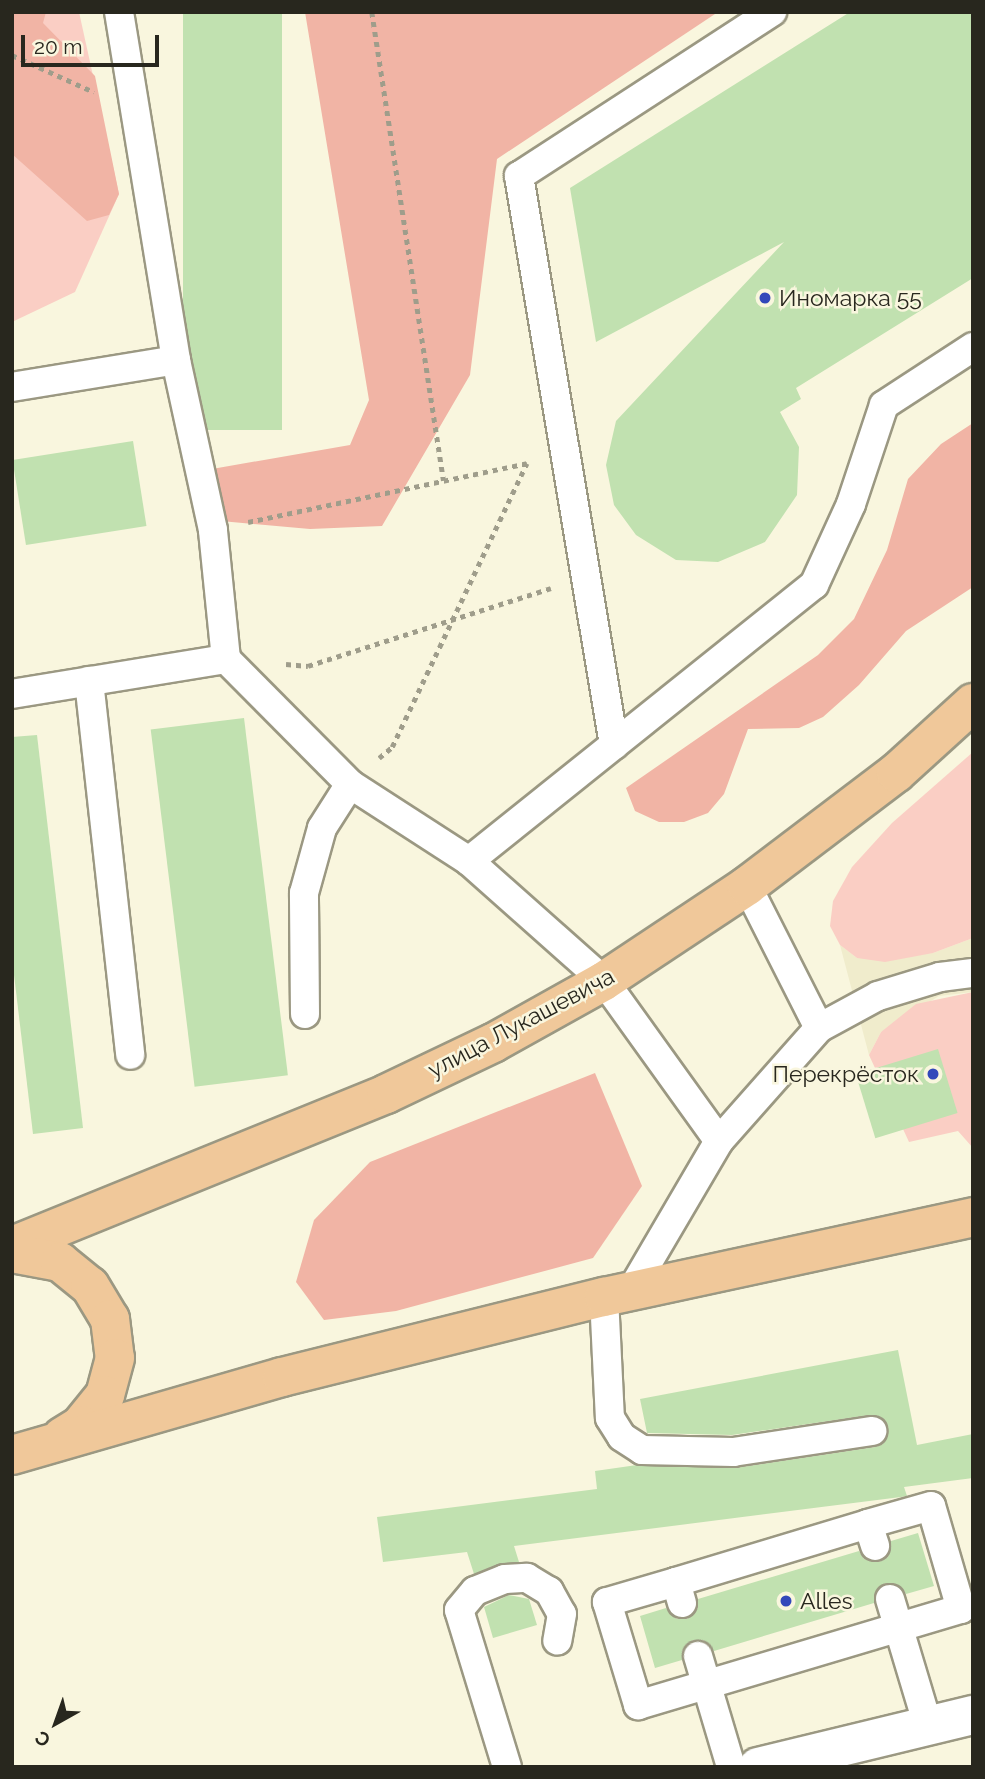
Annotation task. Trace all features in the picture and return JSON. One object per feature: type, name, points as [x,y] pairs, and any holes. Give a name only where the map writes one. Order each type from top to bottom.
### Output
[{"type":"main road","name":"улица Лукашевича","points":[[12,1246],[386,1094],[493,1043],[604,981],[747,886],[896,773],[973,703]]},
{"type":"main road","points":[[30,1450],[282,1377],[618,1294],[973,1217]]},
{"type":"main road","points":[[12,1253],[60,1262],[90,1286],[110,1319],[114,1358],[105,1395],[81,1425],[30,1450]]},
{"type":"street","points":[[758,1767],[973,1715]]},
{"type":"lane","points":[[119,12],[176,360],[213,530],[226,659],[350,784],[469,860],[604,981],[719,1141]]},
{"type":"lane","points":[[614,745],[519,176],[772,12]]},
{"type":"lane","points":[[469,860],[814,585],[851,504],[884,405],[973,347]]},
{"type":"lane","points":[[12,387],[176,360]]},
{"type":"lane","points":[[12,694],[226,659]]},
{"type":"lane","points":[[89,681],[130,1055]]},
{"type":"lane","points":[[305,1014],[304,892],[322,828],[350,784]]},
{"type":"lane","points":[[747,886],[819,1028]]},
{"type":"lane","points":[[872,1431],[733,1452],[642,1450],[622,1437],[610,1418],[618,1294],[719,1141],[819,1028],[878,996],[940,977],[973,973]]},
{"type":"lane","points":[[931,1506],[961,1609],[899,1628],[638,1705],[607,1602],[679,1593],[871,1535],[931,1506]]},
{"type":"lane","points":[[507,1767],[458,1610],[475,1591],[505,1579],[527,1578],[550,1591],[562,1614],[557,1641]]},
{"type":"lane","points":[[890,1599],[928,1726]]},
{"type":"lane","points":[[698,1656],[731,1767]]},
{"type":"path","points":[[372,12],[444,481]]},
{"type":"path","points":[[12,55],[136,113]]},
{"type":"path","points":[[213,530],[527,463],[392,747],[350,784]]},
{"type":"path","points":[[226,659],[308,666],[586,577]]},
{"type":"shaded area","points":[[12,12],[79,12],[119,194],[75,292],[12,322]]},
{"type":"shaded area","points":[[12,12],[46,12],[43,23],[95,76],[119,194],[109,215],[87,221],[12,154]]},
{"type":"shaded area","points":[[305,12],[718,12],[497,159],[470,375],[382,526],[310,529],[221,521],[212,469],[350,445],[369,400]]},
{"type":"shaded area","points":[[973,423],[973,587],[906,631],[859,685],[823,717],[799,728],[748,729],[724,794],[708,813],[684,822],[659,822],[635,811],[626,788],[818,655],[854,619],[887,550],[908,479],[941,444]]},
{"type":"shaded area","points":[[973,752],[973,938],[933,953],[885,962],[857,958],[840,945],[830,926],[833,901],[852,867],[892,823]]},
{"type":"shaded area","points":[[973,938],[973,992],[939,996],[881,1032],[869,1055],[840,945],[857,958],[933,953]]},
{"type":"shaded area","points":[[973,992],[973,1148],[958,1131],[909,1142],[869,1055],[881,1032],[916,1004]]},
{"type":"shaded area","points":[[595,1073],[642,1186],[593,1258],[396,1311],[324,1320],[296,1282],[314,1220],[370,1162]]},
{"type":"building","points":[[183,12],[282,12],[282,430],[183,430]]},
{"type":"building","name":"Иномарка 55","points":[[850,12],[973,12],[973,278],[796,388],[801,399],[780,412],[799,447],[797,495],[765,542],[718,562],[676,560],[636,535],[614,505],[606,465],[616,421],[784,242],[596,342],[570,188]]},
{"type":"building","points":[[133,441],[146,526],[26,545],[13,460]]},
{"type":"building","points":[[244,718],[288,1075],[195,1087],[151,729]]},
{"type":"building","points":[[37,735],[83,1128],[33,1134],[12,958],[12,737]]},
{"type":"building","points":[[938,1049],[958,1113],[875,1138],[856,1074]]},
{"type":"building","points":[[898,1350],[917,1445],[973,1434],[973,1478],[904,1487],[907,1496],[901,1497],[514,1546],[519,1562],[474,1574],[467,1552],[383,1562],[377,1517],[597,1489],[595,1471],[637,1465],[735,1468],[883,1444],[888,1429],[885,1420],[870,1415],[732,1435],[647,1433],[640,1399]]},
{"type":"building","name":"Alles","points":[[918,1533],[934,1586],[906,1594],[901,1587],[886,1583],[878,1588],[874,1603],[714,1651],[703,1640],[693,1640],[682,1651],[682,1660],[655,1668],[640,1616],[666,1608],[677,1619],[687,1619],[698,1608],[698,1599],[859,1551],[864,1559],[879,1562],[888,1557],[891,1541]]},
{"type":"building","points":[[509,1595],[529,1599],[537,1625],[493,1638],[484,1607]]},
{"type":"place","name":"Иномарка 55","points":[[765,298]]},
{"type":"place","name":"Перекрёсток","points":[[933,1074]]},
{"type":"place","name":"Alles","points":[[786,1601]]}]
